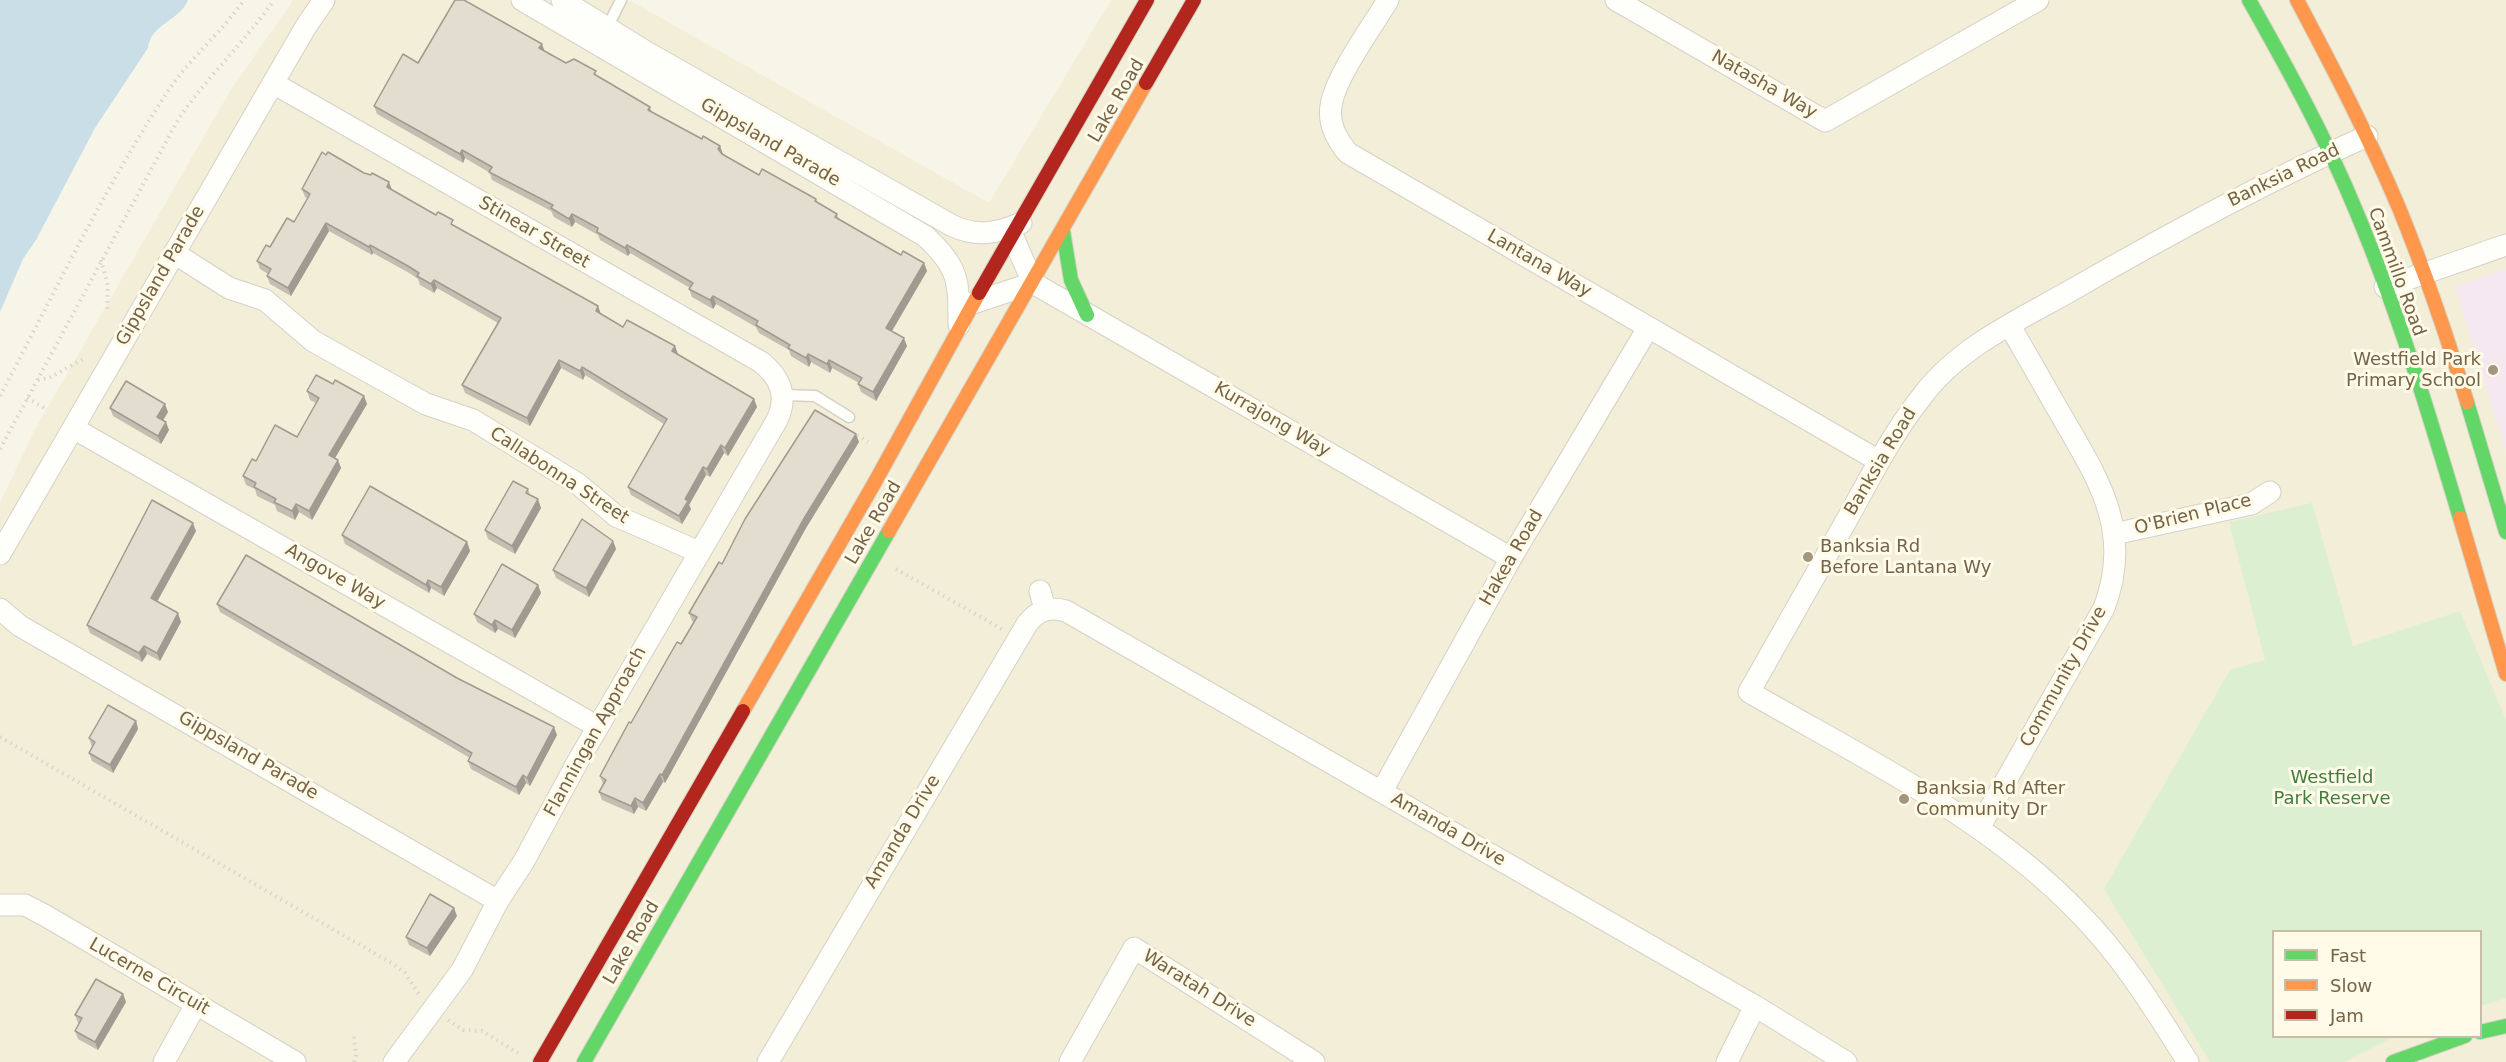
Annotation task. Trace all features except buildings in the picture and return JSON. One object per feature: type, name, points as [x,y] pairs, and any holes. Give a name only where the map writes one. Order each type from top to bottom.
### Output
[{"type":"main road","name":"Lake Road","points":[[540,1062],[875,482],[972,303],[1017,230],[1148,0]]},
{"type":"main road","name":"Lake Road","points":[[584,1062],[1194,0]]},
{"type":"main road","name":"Cammillo Road","points":[[2249,0],[2305,100],[2385,287],[2506,674]]},
{"type":"main road","name":"Cammillo Road","points":[[2297,0],[2367,136],[2399,210],[2467,399],[2506,531]]},
{"type":"main road","points":[[1063,231],[1071,280],[1088,315]]},
{"type":"main road","points":[[2482,1032],[2506,1026]]},
{"type":"main road","points":[[2393,1062],[2459,1038]]},
{"type":"street","name":"Gippsland Parade","points":[[0,554],[273,83],[324,0]]},
{"type":"street","name":"Gippsland Parade","points":[[522,0],[648,53],[968,233],[1017,230]]},
{"type":"street","name":"Gippsland Parade","points":[[562,0],[603,35],[925,236],[944,254],[957,275],[959,328]]},
{"type":"street","name":"Lantana Way","points":[[1388,0],[1335,90],[1330,108],[1338,141],[1348,153],[1879,461]]},
{"type":"street","name":"Natasha Way","points":[[1616,0],[1825,121],[2038,0]]},
{"type":"street","name":"Stinear Street","points":[[273,83],[761,362],[778,379],[783,395]]},
{"type":"street","name":"Banksia Road","points":[[2188,1062],[2139,985],[2087,921],[2047,883],[1979,828],[1749,692],[1879,461],[1923,394],[1943,372],[1970,351],[2010,326],[2159,240],[2367,136]]},
{"type":"street","points":[[972,303],[1033,283],[1017,230]]},
{"type":"street","points":[[2385,287],[2422,272],[2506,245]]},
{"type":"street","name":"Callabonna Street","points":[[174,253],[229,288],[265,300],[313,341],[375,376],[426,404],[473,420],[578,484],[616,516],[699,552]]},
{"type":"street","name":"Kurrajong Way","points":[[1033,283],[1511,558]]},
{"type":"street","name":"Community Drive","points":[[1979,828],[2103,608],[2115,569],[2111,515],[2097,476],[2010,326]]},
{"type":"street","name":"Hakea Road","points":[[1382,791],[1511,558],[1648,328]]},
{"type":"street","name":"Flanningan Approach","points":[[393,1062],[453,985],[479,942],[498,901],[524,861],[598,727],[777,420],[783,404],[783,395]]},
{"type":"street","name":"Angove Way","points":[[73,428],[598,727]]},
{"type":"street","name":"O'Brien Place","points":[[2114,534],[2251,504],[2270,492]]},
{"type":"street","name":"Amanda Drive","points":[[768,1062],[1020,635],[1043,600],[1382,791],[1755,1006],[1846,1062]]},
{"type":"street","name":"Gippsland Parade","points":[[0,609],[20,626],[498,901]]},
{"type":"street","name":"Lucerne Circuit","points":[[0,904],[25,905],[295,1062]]},
{"type":"street","name":"Waratah Drive","points":[[1070,1062],[1134,948],[1314,1062]]},
{"type":"street","points":[[164,1062],[196,1004]]},
{"type":"street","points":[[1727,1062],[1755,1006]]},
{"type":"lane","points":[[603,35],[621,0]]},
{"type":"lane","points":[[783,395],[815,396],[849,417]]},
{"type":"path","points":[[0,396],[111,187],[153,115],[179,75],[230,21],[244,0]]},
{"type":"path","points":[[0,449],[179,118],[211,76],[240,46],[274,0]]},
{"type":"path","points":[[101,260],[108,286],[107,312]]},
{"type":"path","points":[[37,380],[49,378],[85,358]]},
{"type":"path","points":[[27,398],[46,409]]},
{"type":"path","points":[[848,430],[875,446]]},
{"type":"path","points":[[888,564],[1006,631]]},
{"type":"path","points":[[0,737],[393,964],[405,973],[412,988],[427,1003]]},
{"type":"path","points":[[442,1014],[459,1028],[482,1031],[523,1057]]},
{"type":"path","points":[[354,1037],[354,1062]]},
{"type":"shaded area","points":[[293,0],[629,0],[989,203],[1111,0],[2506,0],[2506,1062],[0,1062],[0,503],[34,431],[229,93]]},
{"type":"shaded area","name":"Westfield Park Primary School","points":[[2506,269],[2506,452],[2455,287]]},
{"type":"green space","name":"Westfield Park Reserve","points":[[2312,503],[2353,646],[2460,611],[2506,720],[2506,998],[2482,1006],[2482,930],[2272,930],[2272,1038],[2392,1038],[2344,1062],[2210,1062],[2104,889],[2230,670],[2265,660],[2229,522]]},
{"type":"water","points":[[0,0],[188,0],[178,13],[154,33],[148,48],[95,128],[36,240],[23,259],[0,312]]},
{"type":"traffic: fast","points":[[2249,0],[2319,130],[2356,211],[2399,325],[2460,518]]},
{"type":"traffic: fast","points":[[1063,231],[1071,280],[1087,315]]},
{"type":"traffic: fast","points":[[2467,402],[2506,532]]},
{"type":"traffic: fast","points":[[584,1062],[889,531]]},
{"type":"traffic: fast","points":[[2482,1032],[2506,1026]]},
{"type":"traffic: fast","points":[[2393,1062],[2459,1038]]},
{"type":"traffic: slow","points":[[2297,0],[2363,129],[2399,208],[2435,304],[2467,402]]},
{"type":"traffic: slow","points":[[889,531],[1146,83]]},
{"type":"traffic: slow","points":[[743,711],[875,482],[979,293]]},
{"type":"traffic: slow","points":[[2460,518],[2506,674]]},
{"type":"traffic: jam","points":[[979,293],[1147,0]]},
{"type":"traffic: jam","points":[[1146,83],[1194,0]]},
{"type":"traffic: jam","points":[[540,1062],[743,711]]},
{"type":"place","name":"Westfield Park Primary School","points":[[2493,370]]},
{"type":"place","name":"Banksia Rd Before Lantana Wy","points":[[1808,557]]},
{"type":"place","name":"Banksia Rd After Community Dr","points":[[1904,799]]}]
